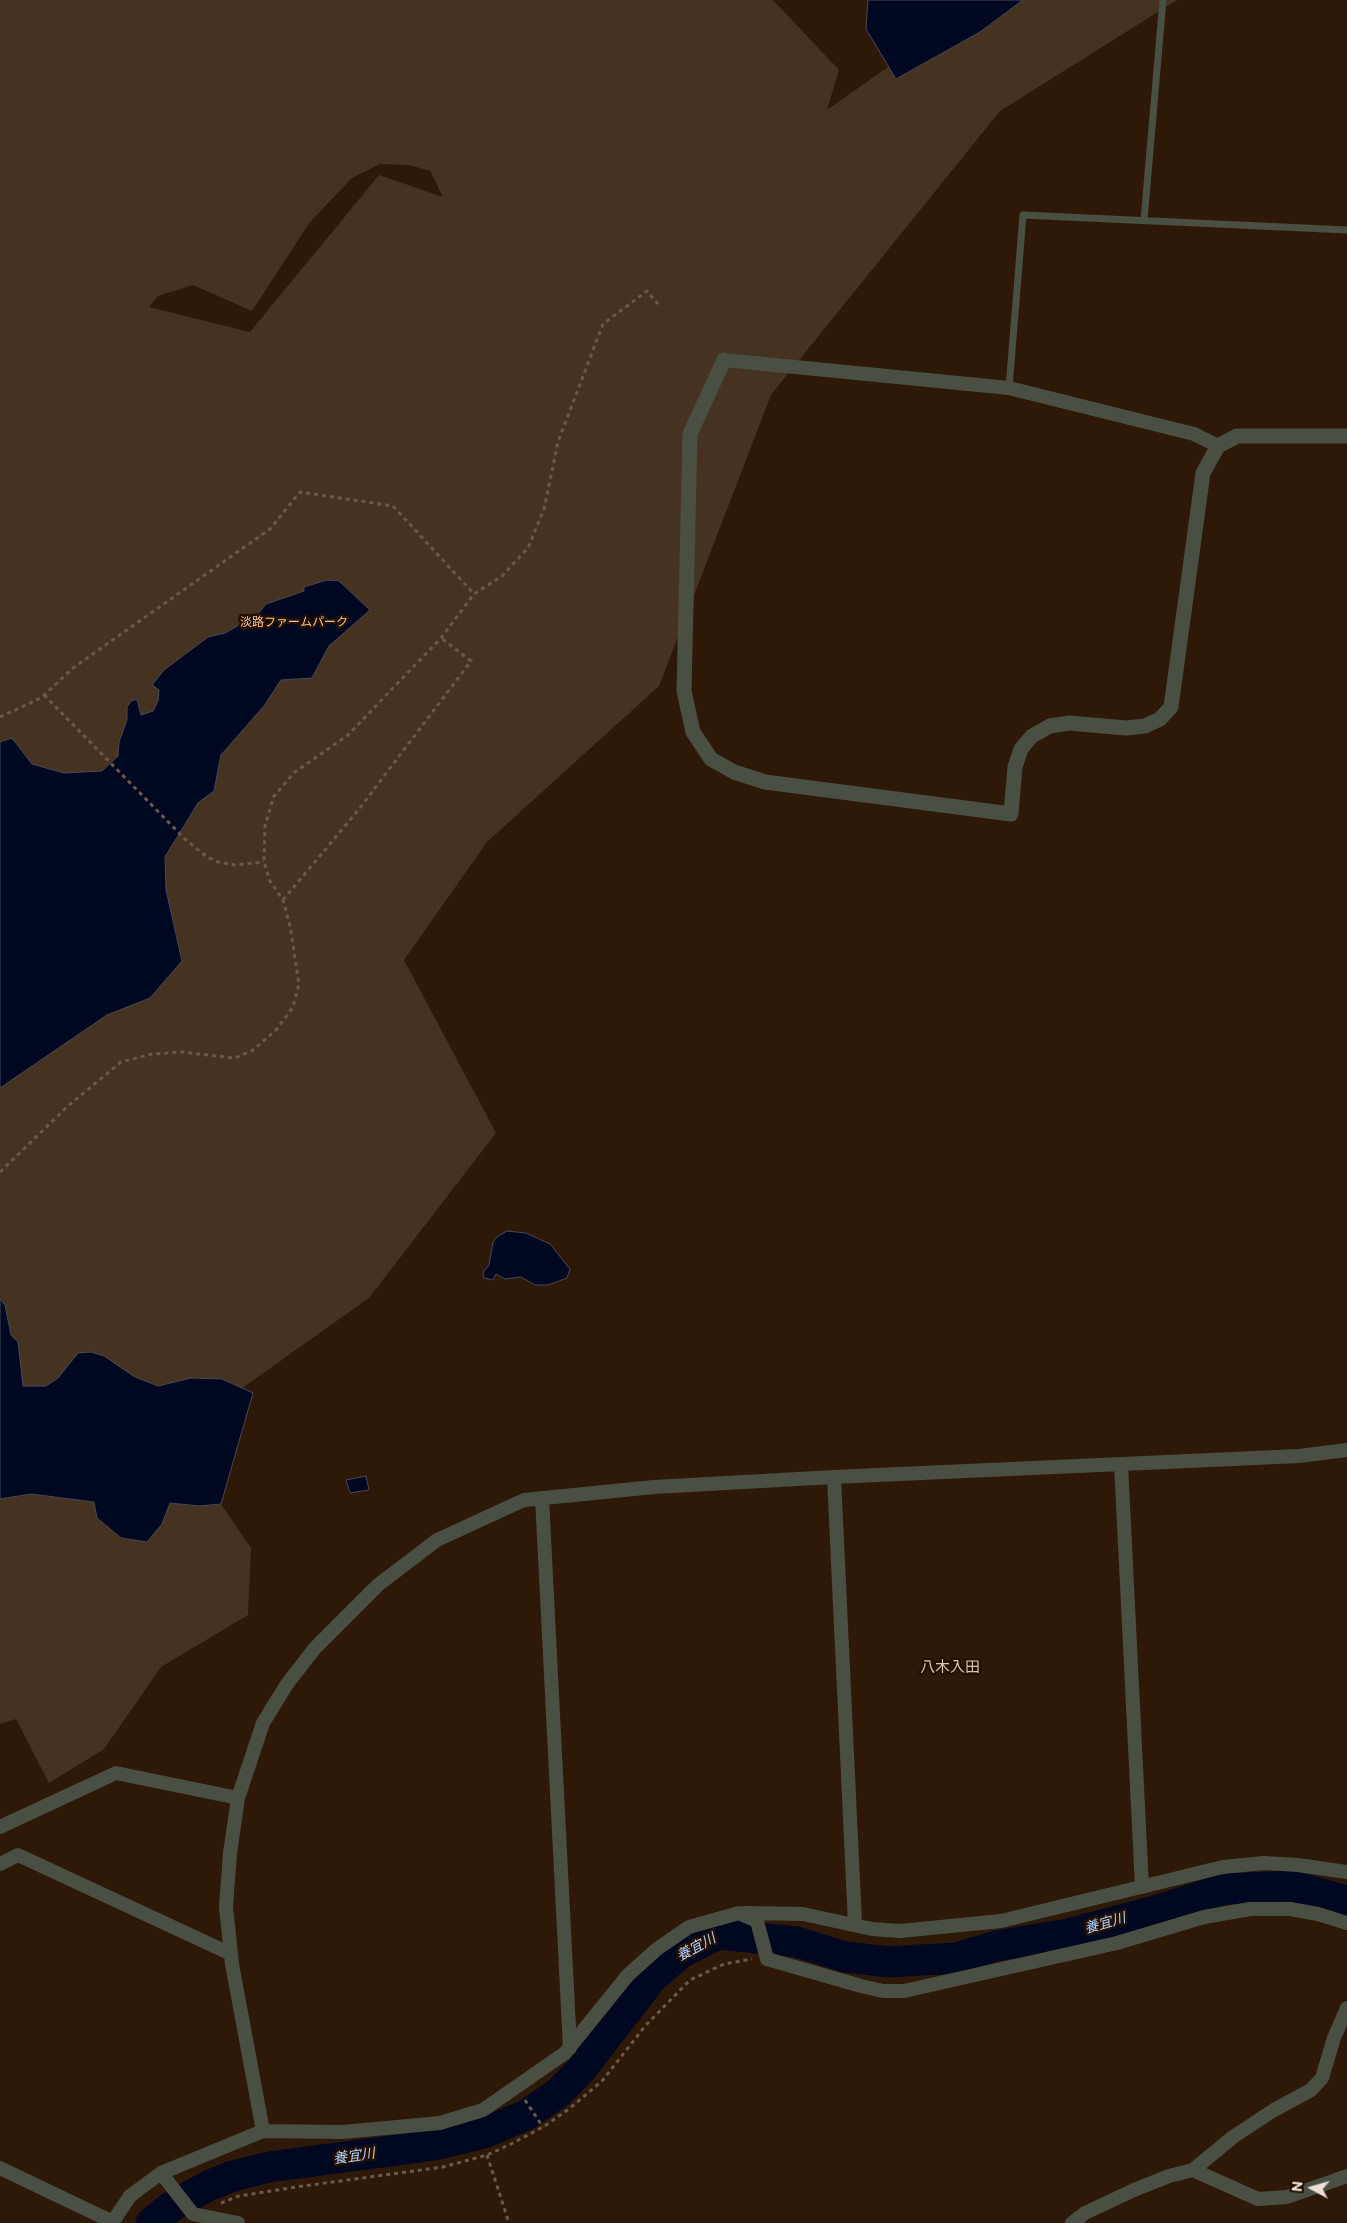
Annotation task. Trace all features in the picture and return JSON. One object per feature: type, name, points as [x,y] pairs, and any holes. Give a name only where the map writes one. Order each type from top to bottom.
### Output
[{"type":"street","points":[[1218,446],[1194,434],[1009,388],[724,360],[690,434],[684,692],[692,732],[711,759],[734,772],[765,782],[1011,814],[1015,767],[1021,749],[1032,736],[1050,726],[1069,723],[1126,728],[1144,726],[1160,719],[1171,706],[1203,472],[1218,446],[1238,436],[1347,436]]},
{"type":"street","points":[[264,2131],[231,1954],[226,1907],[230,1853],[238,1798],[264,1724],[287,1684],[315,1648],[378,1585],[437,1540],[524,1500],[542,1498],[654,1487],[1300,1456],[1347,1450]]},
{"type":"street","points":[[1121,1464],[1142,1887]]},
{"type":"street","points":[[834,1477],[855,1924]]},
{"type":"street","points":[[542,1498],[570,2048]]},
{"type":"street","points":[[0,1827],[116,1773],[238,1798]]},
{"type":"street","points":[[0,1864],[18,1855],[231,1954]]},
{"type":"street","points":[[0,2168],[113,2222],[130,2196],[160,2173],[264,2131],[342,2132],[440,2123],[483,2110],[566,2053],[628,1975],[656,1949],[689,1927],[739,1913],[803,1914],[872,1929],[900,1931],[1001,1921],[1223,1866],[1298,1864],[1347,1872]]},
{"type":"street","points":[[739,1913],[757,1921],[767,1958],[883,1991],[904,1991],[1117,1944],[1204,1917],[1250,1909],[1290,1909],[1318,1914],[1347,1923]]},
{"type":"street","points":[[1072,2223],[1085,2213],[1118,2196],[1169,2176],[1193,2170],[1234,2137],[1274,2110],[1312,2090],[1322,2078],[1334,2038],[1347,2008]]},
{"type":"street","points":[[1193,2170],[1258,2199],[1287,2196],[1347,2176]]},
{"type":"street","points":[[160,2173],[193,2214],[238,2223]]},
{"type":"lane","points":[[1144,220],[1163,0]]},
{"type":"lane","points":[[1009,388],[1022,215],[1347,230]]},
{"type":"path","points":[[0,1172],[68,1106],[122,1062],[152,1054],[181,1052],[235,1058],[253,1050],[277,1029],[293,1006],[299,984],[284,900],[270,881],[264,862],[265,826],[274,796],[294,772],[348,736],[440,638],[474,594],[502,576],[528,548],[544,509],[558,442],[603,324],[647,291],[658,304]]},
{"type":"path","points":[[0,717],[44,695],[73,668],[270,529],[300,492],[393,506],[474,594]]},
{"type":"path","points":[[284,900],[360,808],[471,661],[440,638]]},
{"type":"path","points":[[44,695],[185,839],[207,857],[218,862],[235,864],[264,862]]},
{"type":"path","points":[[521,2094],[543,2127]]},
{"type":"path","points":[[487,2155],[509,2223]]},
{"type":"green space","name":"淡路ファームパーク","points":[[0,0],[773,0],[839,70],[827,110],[946,26],[989,0],[1177,0],[1000,111],[771,395],[659,686],[487,842],[404,960],[496,1133],[369,1298],[159,1447],[0,1485]],"holes":[[[380,164],[409,165],[430,171],[443,197],[379,175],[250,332],[149,307],[158,296],[193,285],[252,311],[310,222],[352,178]]]},
{"type":"green space","points":[[31,1494],[94,1502],[162,1524],[169,1503],[199,1506],[221,1504],[251,1548],[248,1615],[161,1667],[104,1749],[49,1783],[16,1719],[0,1724],[0,1499]]},
{"type":"water","points":[[868,0],[1023,0],[980,32],[896,79],[866,29]]},
{"type":"water","points":[[327,580],[339,581],[370,610],[329,646],[312,678],[281,680],[264,706],[221,755],[214,791],[198,803],[165,857],[166,890],[182,961],[150,998],[107,1015],[0,1088],[0,742],[12,738],[32,764],[64,773],[102,771],[118,756],[119,742],[127,720],[127,707],[131,701],[137,699],[141,715],[153,711],[158,701],[159,690],[152,685],[164,670],[208,637],[225,633],[257,615],[266,604],[304,591],[304,587]]},
{"type":"water","points":[[507,1231],[526,1233],[550,1244],[570,1269],[567,1278],[548,1285],[535,1285],[521,1277],[505,1279],[496,1274],[493,1280],[484,1278],[483,1272],[489,1265],[493,1242],[498,1236]]},
{"type":"water","points":[[0,1299],[5,1305],[11,1335],[18,1342],[23,1386],[46,1386],[58,1378],[78,1353],[91,1352],[104,1356],[135,1377],[158,1386],[191,1378],[222,1379],[253,1393],[221,1504],[199,1506],[170,1503],[162,1524],[147,1542],[121,1538],[97,1518],[94,1502],[31,1494],[0,1499]]},
{"type":"water","points":[[366,1476],[369,1490],[350,1493],[346,1480]]},
{"type":"waterway","name":"養宜川","points":[[151,2223],[172,2206],[208,2186],[233,2176],[269,2167],[435,2145],[484,2133],[526,2115],[557,2094],[580,2071],[652,1978],[681,1953],[718,1934],[797,1942],[845,1957],[889,1962],[956,1958],[996,1946],[1068,1934],[1155,1911],[1224,1889],[1292,1886],[1347,1901]]},
{"type":"district","name":"八木入田","points":[[950,1667]]}]
